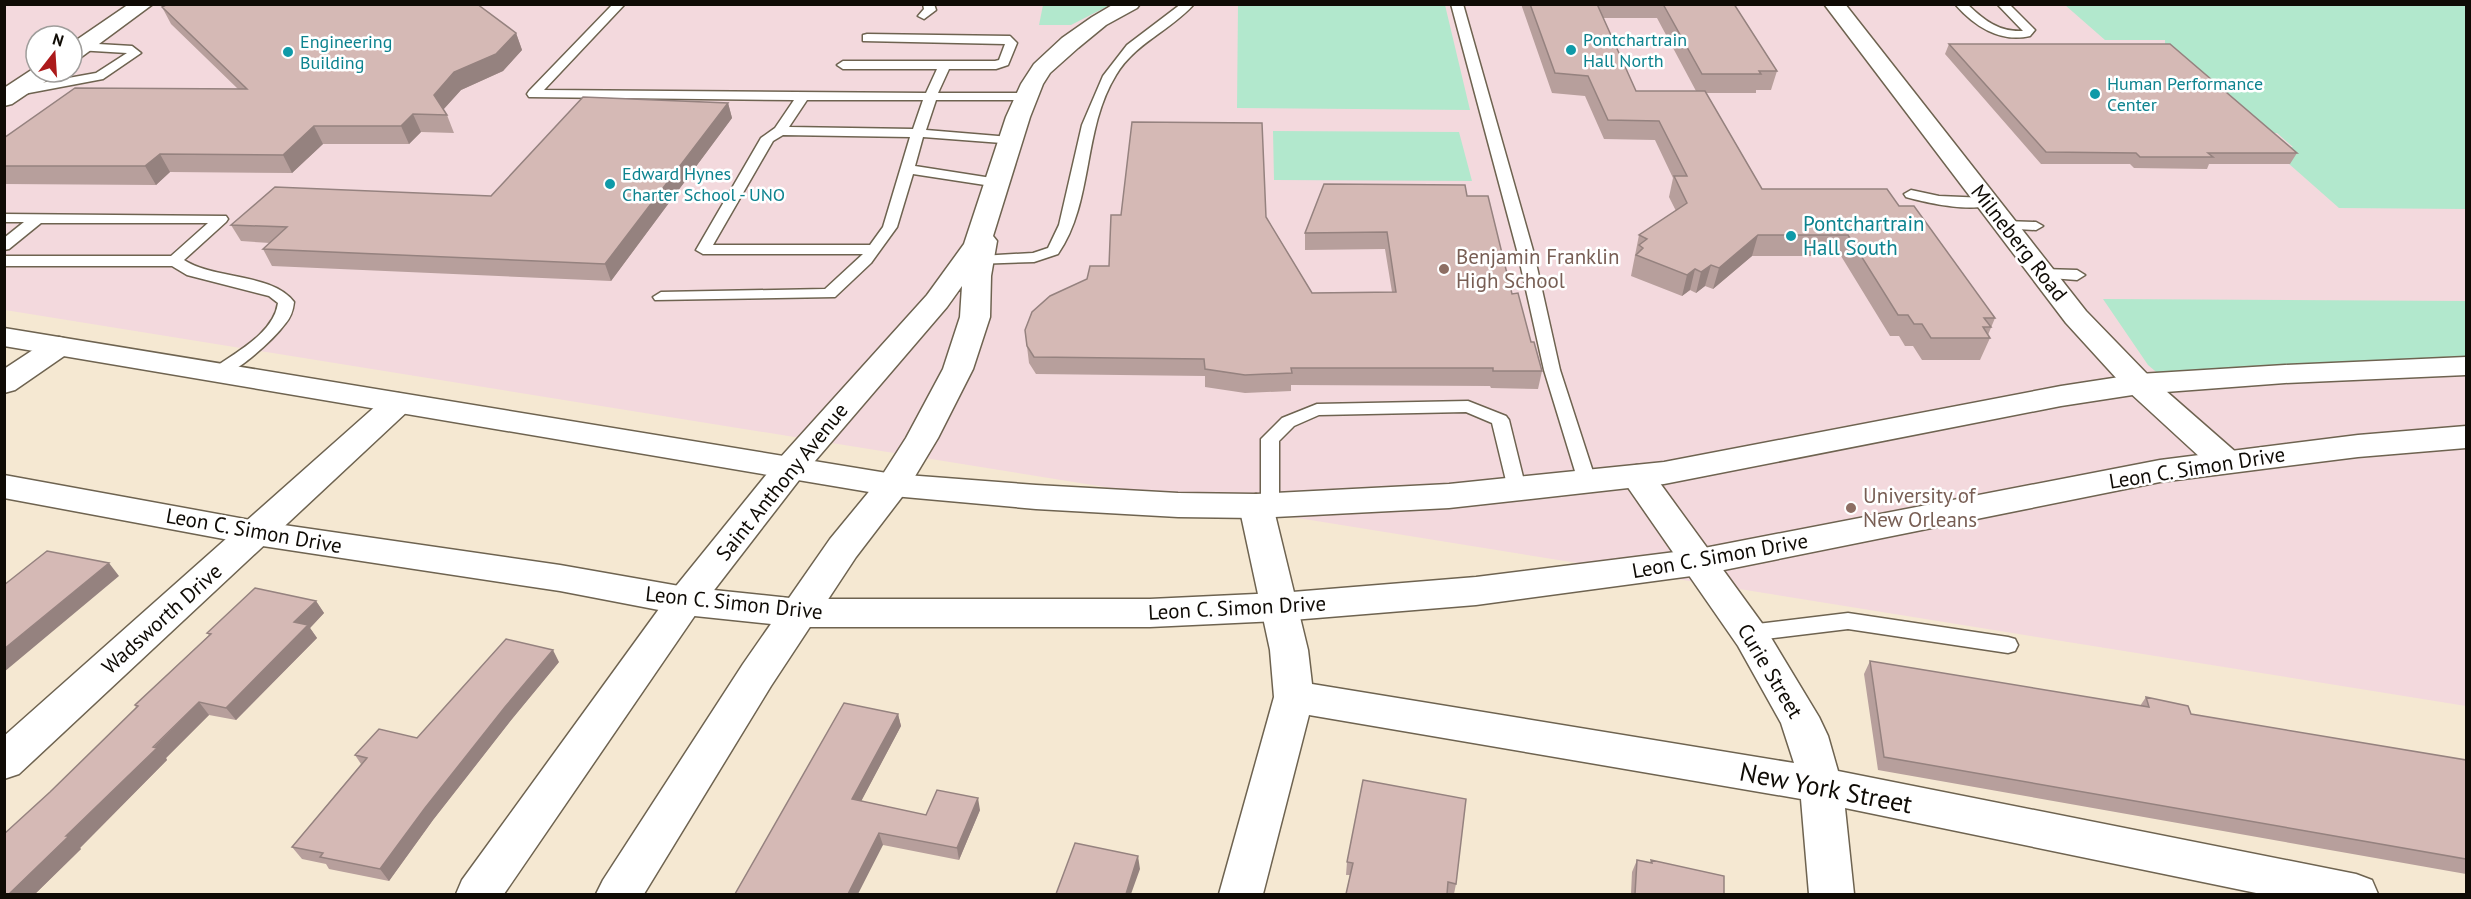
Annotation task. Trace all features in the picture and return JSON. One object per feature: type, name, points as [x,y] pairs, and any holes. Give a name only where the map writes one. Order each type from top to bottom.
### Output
[{"type":"street","points":[[84,45],[143,4]]},
{"type":"street","name":"Saint Anthony Avenue","points":[[478,894],[685,601],[791,467],[937,300],[976,245],[1026,97],[1042,69],[1070,43],[1099,21],[1130,4]]},
{"type":"street","name":"Milneberg Road","points":[[1834,4],[2076,317],[2139,384],[2226,462]]},
{"type":"street","points":[[9,96],[26,84]]},
{"type":"street","name":"Saint Anthony Avenue","points":[[620,894],[756,675],[843,548],[893,485],[922,438],[958,369],[975,317],[986,221]]},
{"type":"street","points":[[4,337],[893,485],[1036,497],[1178,505],[1263,505],[1449,496],[1517,489],[1664,473],[2061,396],[2139,384],[2285,374],[2466,366]]},
{"type":"street","points":[[4,383],[59,346]]},
{"type":"street","name":"Wadsworth Drive","points":[[4,762],[399,403]]},
{"type":"street","name":"Leon C. Simon Drive","points":[[4,486],[256,533],[560,578],[685,601],[799,613],[1138,614],[1280,607],[1476,591],[1700,562],[2160,471],[2358,446],[2466,437]]},
{"type":"street","name":"Curie Street","points":[[1636,476],[1749,633],[1808,736],[1821,785],[1831,894]]},
{"type":"street","points":[[1241,894],[1294,697],[1289,650],[1263,505]]},
{"type":"street","name":"New York Street","points":[[1294,697],[1821,785],[2356,894]]},
{"type":"lane","points":[[620,4],[533,94],[1026,97]]},
{"type":"lane","points":[[980,261],[1034,257],[1053,251],[1066,230],[1086,138],[1100,92],[1109,75],[1131,48],[1190,4]]},
{"type":"lane","points":[[1457,4],[1526,254],[1552,370],[1587,481]]},
{"type":"lane","points":[[1960,4],[1988,29],[1998,33],[2026,34],[2029,30],[2002,4]]},
{"type":"lane","points":[[843,65],[996,65],[1004,62],[1011,43],[1006,39],[867,38]]},
{"type":"lane","points":[[84,49],[109,47],[132,50],[135,53],[106,73],[84,79]]},
{"type":"lane","points":[[661,297],[829,294],[866,260],[890,227],[918,133],[931,95],[945,65]]},
{"type":"lane","points":[[9,96],[63,84]]},
{"type":"lane","points":[[803,96],[780,131],[768,138],[703,250],[874,249]]},
{"type":"lane","points":[[780,131],[918,133],[1010,141]]},
{"type":"lane","points":[[908,169],[998,183]]},
{"type":"lane","points":[[1911,194],[1925,200],[1950,203],[1986,202]]},
{"type":"lane","points":[[4,218],[221,219],[175,261]]},
{"type":"lane","points":[[4,246],[38,218]]},
{"type":"lane","points":[[2004,225],[2037,226]]},
{"type":"lane","points":[[4,261],[175,261],[192,272],[247,284],[275,293],[286,302],[284,317],[277,326],[220,372]]},
{"type":"lane","points":[[2042,274],[2077,275]]},
{"type":"lane","points":[[1263,505],[1270,439],[1288,422],[1317,410],[1468,406],[1500,420],[1517,489]]},
{"type":"lane","points":[[1749,633],[1848,621],[2008,645]]},
{"type":"shaded area","name":"University of New Orleans","points":[[4,5],[2466,5],[2466,706],[5,310]]},
{"type":"green space","points":[[1043,4],[1110,5],[1071,25],[1039,25]]},
{"type":"green space","points":[[1238,5],[1445,5],[1470,110],[1237,108]]},
{"type":"green space","points":[[2065,5],[2466,5],[2466,209],[2339,208],[2270,147],[2293,147],[2277,133],[2255,133],[2165,55],[2165,40],[2105,40]]},
{"type":"green space","points":[[1273,131],[1459,132],[1472,181],[1274,180]]},
{"type":"green space","points":[[2103,299],[2466,301],[2466,366],[2168,382],[2148,365]]},
{"type":"building","points":[[168,4],[477,4],[516,33],[496,54],[454,72],[434,95],[447,115],[413,114],[401,126],[314,126],[283,155],[160,154],[145,166],[4,166],[4,138],[75,88],[247,89],[162,7]]},
{"type":"building","points":[[1530,4],[1597,4],[1636,91],[1705,91],[1762,189],[1887,189],[1899,206],[1914,206],[1995,318],[1984,318],[1991,327],[1983,327],[1990,338],[1931,338],[1922,324],[1914,324],[1908,315],[1898,315],[1848,235],[1758,235],[1719,268],[1711,265],[1701,272],[1695,269],[1687,275],[1636,255],[1643,248],[1639,245],[1647,239],[1639,235],[1687,203],[1674,176],[1687,176],[1659,121],[1608,120],[1588,76],[1555,73]]},
{"type":"building","points":[[1663,4],[1734,4],[1777,71],[1759,71],[1761,74],[1702,74]]},
{"type":"building","name":"Human Performance Center","points":[[1949,44],[2170,44],[2297,153],[2208,153],[2213,157],[2140,157],[2136,153],[2046,152]]},
{"type":"building","name":"Edward Hynes Charter School - UNO","points":[[583,97],[728,103],[605,264],[263,249],[287,227],[231,225],[275,187],[491,196]]},
{"type":"building","name":"Benjamin Franklin High School","points":[[1132,122],[1262,123],[1266,217],[1312,293],[1396,292],[1387,232],[1305,233],[1324,184],[1465,185],[1467,196],[1488,196],[1512,294],[1518,293],[1531,342],[1534,342],[1542,371],[1493,371],[1493,368],[1291,368],[1292,373],[1245,375],[1205,369],[1204,359],[1034,357],[1027,346],[1025,330],[1032,312],[1050,296],[1087,279],[1090,266],[1109,266],[1111,215],[1121,215]]},
{"type":"building","points":[[47,551],[109,563],[4,649],[4,585]]},
{"type":"building","points":[[255,588],[316,601],[294,622],[308,625],[226,708],[199,702],[153,747],[157,748],[66,836],[69,836],[9,894],[4,894],[4,834],[138,706],[135,705],[211,634],[207,633]]},
{"type":"building","points":[[506,639],[553,650],[425,808],[380,869],[320,857],[323,853],[292,847],[367,758],[355,755],[379,729],[417,738]]},
{"type":"building","points":[[1870,661],[2149,707],[2146,697],[2188,706],[2191,714],[2466,760],[2466,859],[1884,757]]},
{"type":"building","points":[[844,703],[898,714],[852,799],[926,815],[937,790],[978,798],[957,848],[879,833],[848,894],[735,894]]},
{"type":"building","points":[[1363,780],[1466,799],[1456,884],[1448,882],[1447,894],[1346,894],[1353,863],[1347,862]]},
{"type":"building","points":[[1075,843],[1138,856],[1126,894],[1056,894]]},
{"type":"building","points":[[1637,860],[1652,863],[1651,860],[1724,876],[1724,894],[1635,894]]},
{"type":"place","name":"Pontchartrain Hall North","points":[[1571,50]]},
{"type":"place","name":"Engineering Building","points":[[288,52]]},
{"type":"place","name":"Human Performance Center","points":[[2095,94]]},
{"type":"place","name":"Edward Hynes Charter School - UNO","points":[[610,184]]},
{"type":"place","name":"Pontchartrain Hall South","points":[[1791,236]]},
{"type":"place","name":"Benjamin Franklin High School","points":[[1444,269]]},
{"type":"place","name":"University of New Orleans","points":[[1851,508]]}]
